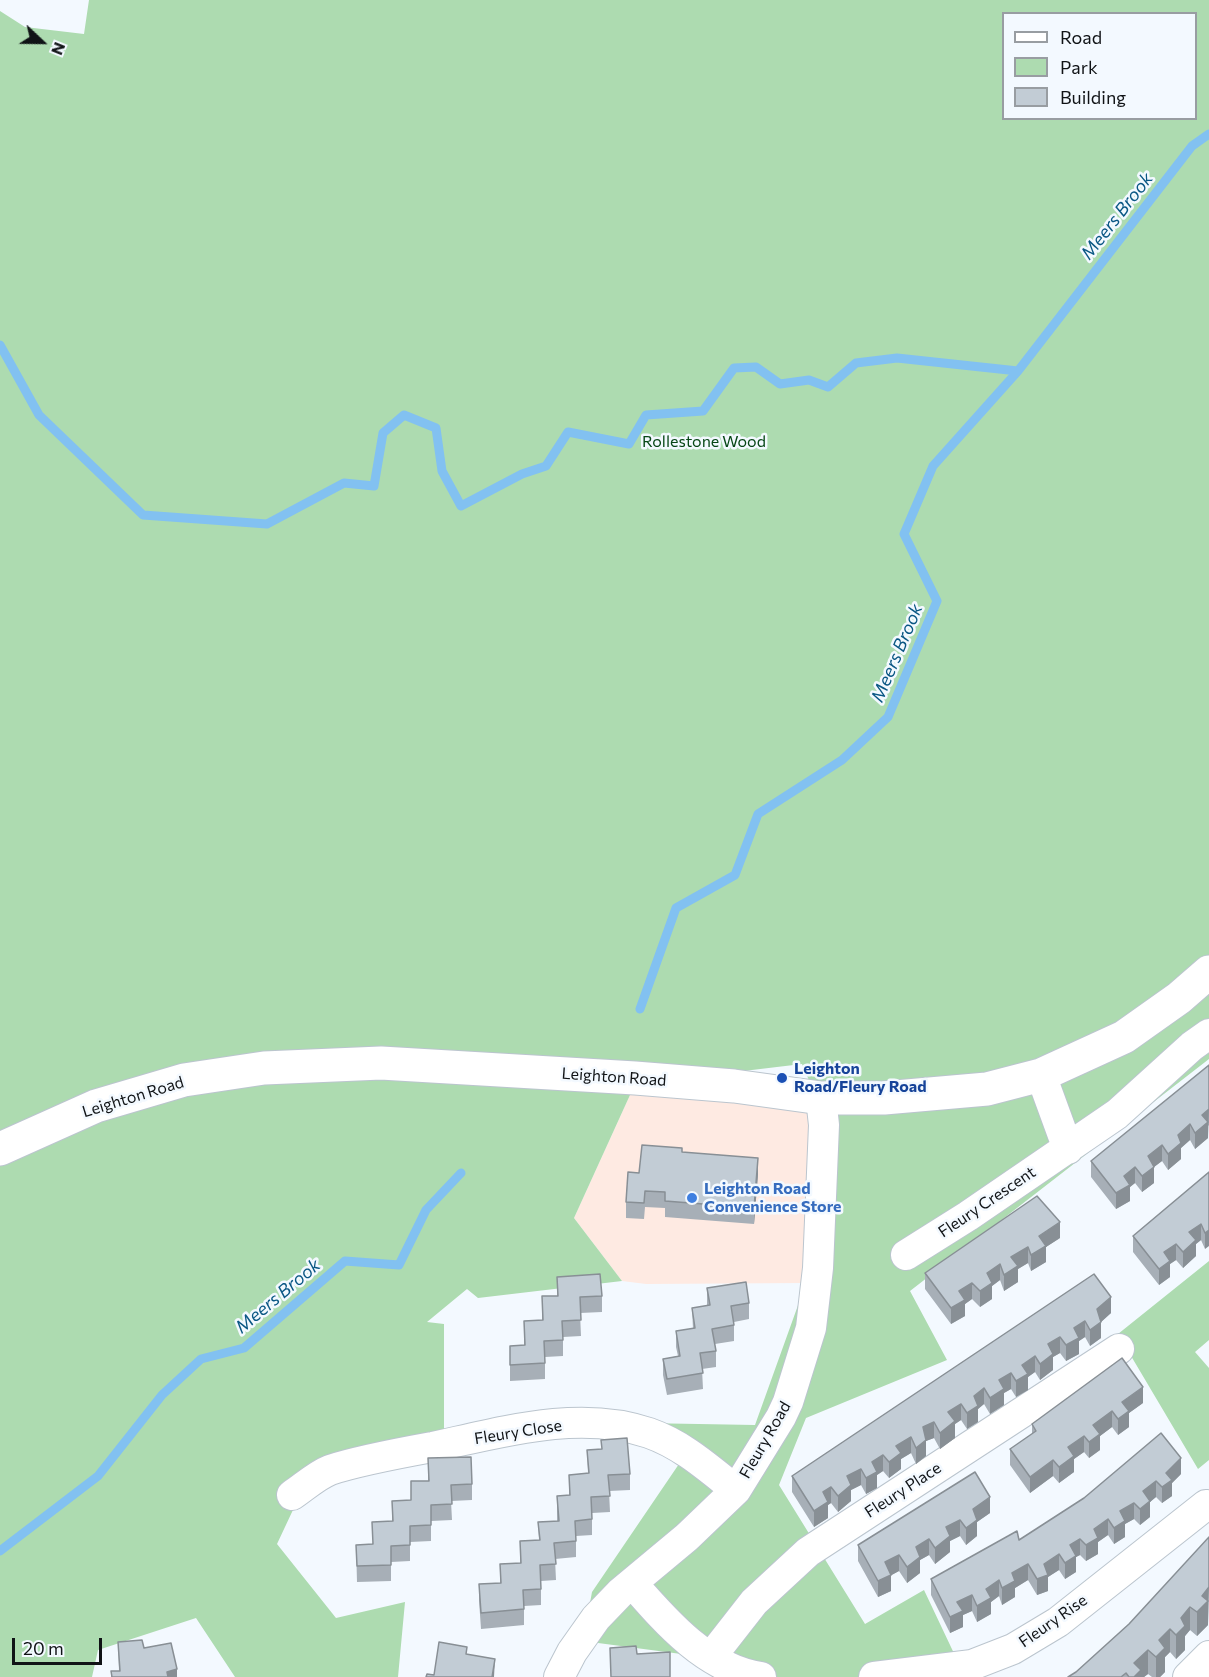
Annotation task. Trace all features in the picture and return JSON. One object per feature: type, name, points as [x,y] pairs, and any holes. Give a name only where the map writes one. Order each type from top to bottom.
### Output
[{"type":"street","name":"Leighton Road","points":[[0,1149],[96,1106],[184,1080],[264,1068],[404,1064],[734,1086],[821,1098],[884,1098],[987,1089],[1041,1075],[1124,1038],[1179,998],[1209,972]]},
{"type":"street","name":"Fleury Crescent","points":[[906,1255],[968,1216],[1117,1114],[1192,1046],[1209,1034]]},
{"type":"street","points":[[1041,1075],[1068,1149]]},
{"type":"street","name":"Fleury Road","points":[[559,1677],[572,1652],[596,1618],[621,1592],[687,1537],[736,1490],[781,1418],[811,1328],[818,1268],[824,1125],[821,1098]]},
{"type":"street","name":"Fleury Place","points":[[711,1658],[754,1602],[808,1552],[1119,1349]]},
{"type":"street","name":"Fleury Close","points":[[292,1495],[328,1471],[505,1432],[552,1425],[602,1422],[648,1433],[687,1451],[736,1490]]},
{"type":"street","name":"Fleury Rise","points":[[874,1677],[972,1665],[1013,1649],[1058,1622],[1206,1505]]},
{"type":"street","points":[[633,1584],[668,1624],[711,1658],[745,1674],[761,1677]]},
{"type":"street","points":[[1188,1677],[1209,1656]]},
{"type":"shaded area","points":[[635,1084],[822,1111],[806,1283],[646,1284],[622,1281],[574,1218]]},
{"type":"green space","name":"Rollestone Wood","points":[[89,0],[1209,0],[1209,1059],[910,1291],[947,1360],[806,1418],[779,1485],[865,1624],[924,1590],[959,1664],[919,1677],[764,1677],[704,1657],[583,1641],[592,1592],[681,1461],[642,1423],[755,1425],[806,1283],[822,1111],[802,1064],[635,1084],[574,1218],[622,1281],[478,1298],[467,1289],[427,1322],[444,1324],[444,1429],[315,1463],[277,1544],[336,1618],[405,1602],[398,1677],[235,1677],[196,1618],[98,1650],[92,1677],[0,1677],[0,11],[25,27],[84,34]]},
{"type":"green space","points":[[1209,1261],[1209,1340],[1195,1352],[1209,1368],[1209,1460],[1198,1469],[1118,1334]]},
{"type":"building","points":[[1209,1065],[1209,1109],[1202,1115],[1208,1122],[1195,1133],[1190,1124],[1178,1135],[1181,1143],[1168,1154],[1162,1145],[1148,1156],[1154,1167],[1142,1176],[1135,1167],[1124,1176],[1130,1185],[1116,1193],[1091,1161]]},
{"type":"building","name":"Leighton Road Convenience Store","points":[[642,1145],[682,1148],[682,1152],[758,1158],[754,1208],[665,1201],[665,1192],[645,1191],[644,1203],[626,1202],[628,1172],[639,1173]]},
{"type":"building","points":[[1209,1172],[1209,1230],[1205,1233],[1201,1224],[1189,1232],[1196,1240],[1183,1252],[1176,1244],[1164,1252],[1170,1261],[1159,1269],[1133,1236]]},
{"type":"building","points":[[1037,1196],[1060,1222],[1039,1236],[1046,1246],[1031,1255],[1028,1247],[1011,1257],[1018,1266],[1004,1275],[1000,1264],[987,1273],[992,1283],[980,1291],[972,1283],[959,1291],[965,1300],[951,1308],[925,1273]]},
{"type":"building","points":[[600,1274],[602,1296],[580,1297],[581,1320],[562,1321],[563,1340],[544,1341],[545,1363],[510,1365],[510,1346],[525,1345],[524,1321],[543,1320],[542,1296],[558,1296],[557,1277]]},
{"type":"building","points":[[1094,1274],[1111,1297],[1097,1309],[1101,1322],[1090,1330],[1085,1321],[1074,1328],[1079,1338],[1066,1345],[1060,1337],[1048,1344],[1053,1354],[1040,1364],[1035,1356],[1022,1365],[1028,1374],[1016,1381],[1011,1373],[999,1380],[1004,1389],[990,1398],[984,1388],[974,1396],[978,1406],[967,1413],[961,1404],[948,1412],[955,1421],[940,1433],[934,1422],[923,1427],[926,1440],[916,1448],[911,1437],[896,1446],[901,1453],[889,1462],[883,1455],[872,1462],[877,1472],[866,1478],[861,1469],[847,1476],[851,1485],[838,1496],[831,1487],[823,1492],[828,1502],[814,1511],[792,1476]]},
{"type":"building","points":[[746,1282],[749,1303],[731,1306],[734,1325],[712,1329],[716,1351],[700,1353],[703,1373],[667,1379],[663,1359],[680,1356],[676,1331],[695,1328],[692,1308],[710,1305],[707,1288]]},
{"type":"building","points":[[1122,1358],[1143,1387],[1122,1402],[1129,1411],[1118,1419],[1112,1411],[1093,1425],[1100,1434],[1089,1442],[1084,1436],[1068,1447],[1074,1456],[1059,1467],[1053,1460],[1030,1477],[1010,1449],[1036,1431],[1032,1424]]},
{"type":"building","points":[[1161,1433],[1181,1458],[1166,1473],[1172,1480],[1162,1487],[1156,1481],[1143,1491],[1150,1501],[1140,1509],[1134,1503],[1120,1511],[1125,1521],[1114,1528],[1108,1519],[1094,1529],[1098,1538],[1086,1545],[1080,1539],[1070,1545],[1076,1556],[1065,1563],[1059,1554],[1044,1564],[1048,1575],[1037,1579],[1028,1564],[1012,1573],[1015,1581],[1002,1588],[999,1580],[986,1589],[991,1598],[977,1606],[972,1595],[957,1602],[963,1611],[950,1617],[931,1579],[1017,1531],[1019,1540],[1084,1498]]},
{"type":"building","points":[[627,1438],[630,1474],[608,1475],[610,1496],[591,1497],[592,1519],[575,1521],[576,1541],[554,1543],[556,1564],[540,1565],[541,1589],[523,1590],[524,1609],[481,1613],[479,1584],[501,1583],[500,1564],[521,1563],[520,1541],[540,1540],[538,1522],[559,1521],[557,1496],[570,1495],[569,1475],[589,1473],[587,1450],[602,1449],[601,1440]]},
{"type":"building","points":[[471,1457],[472,1484],[451,1485],[452,1504],[431,1505],[431,1525],[410,1526],[410,1545],[391,1546],[391,1565],[357,1566],[356,1545],[373,1544],[372,1522],[393,1521],[392,1501],[411,1500],[411,1481],[429,1481],[428,1458]]},
{"type":"building","points":[[975,1472],[990,1497],[973,1509],[977,1520],[966,1528],[960,1520],[946,1527],[950,1536],[935,1548],[929,1539],[916,1547],[920,1557],[907,1567],[899,1555],[885,1562],[891,1575],[878,1581],[858,1545]]},
{"type":"building","points":[[1209,1537],[1209,1587],[1202,1596],[1208,1601],[1197,1612],[1190,1607],[1181,1618],[1185,1626],[1176,1635],[1170,1629],[1159,1640],[1165,1648],[1156,1657],[1148,1650],[1134,1663],[1141,1670],[1134,1677],[1129,1677],[1126,1673],[1121,1677],[1068,1677],[1129,1624]]},
{"type":"building","points":[[142,1640],[144,1648],[171,1643],[177,1669],[167,1672],[168,1677],[112,1677],[111,1671],[120,1671],[118,1642]]},
{"type":"building","points":[[439,1642],[467,1647],[466,1654],[495,1659],[492,1677],[426,1677],[427,1674],[434,1675]]},
{"type":"building","points":[[636,1646],[637,1654],[670,1652],[670,1677],[611,1677],[610,1648]]},
{"type":"waterway","name":"Meers Brook","points":[[640,1009],[676,908],[735,875],[758,814],[842,760],[888,717],[937,601],[904,534],[933,466],[1018,371],[1192,146],[1209,134]]},
{"type":"waterway","points":[[0,345],[39,415],[143,515],[267,524],[344,483],[374,486],[383,433],[404,415],[436,428],[442,471],[461,506],[522,474],[546,466],[568,432],[629,444],[646,415],[703,411],[734,368],[756,367],[780,384],[809,380],[828,387],[856,363],[897,358],[1018,371]]},
{"type":"waterway","name":"Meers Brook","points":[[0,1551],[98,1476],[162,1395],[201,1359],[244,1348],[345,1261],[399,1265],[426,1210],[461,1173]]},
{"type":"place","name":"Leighton Road/Fleury Road","points":[[782,1078]]},
{"type":"place","name":"Leighton Road Convenience Store","points":[[692,1198]]}]
